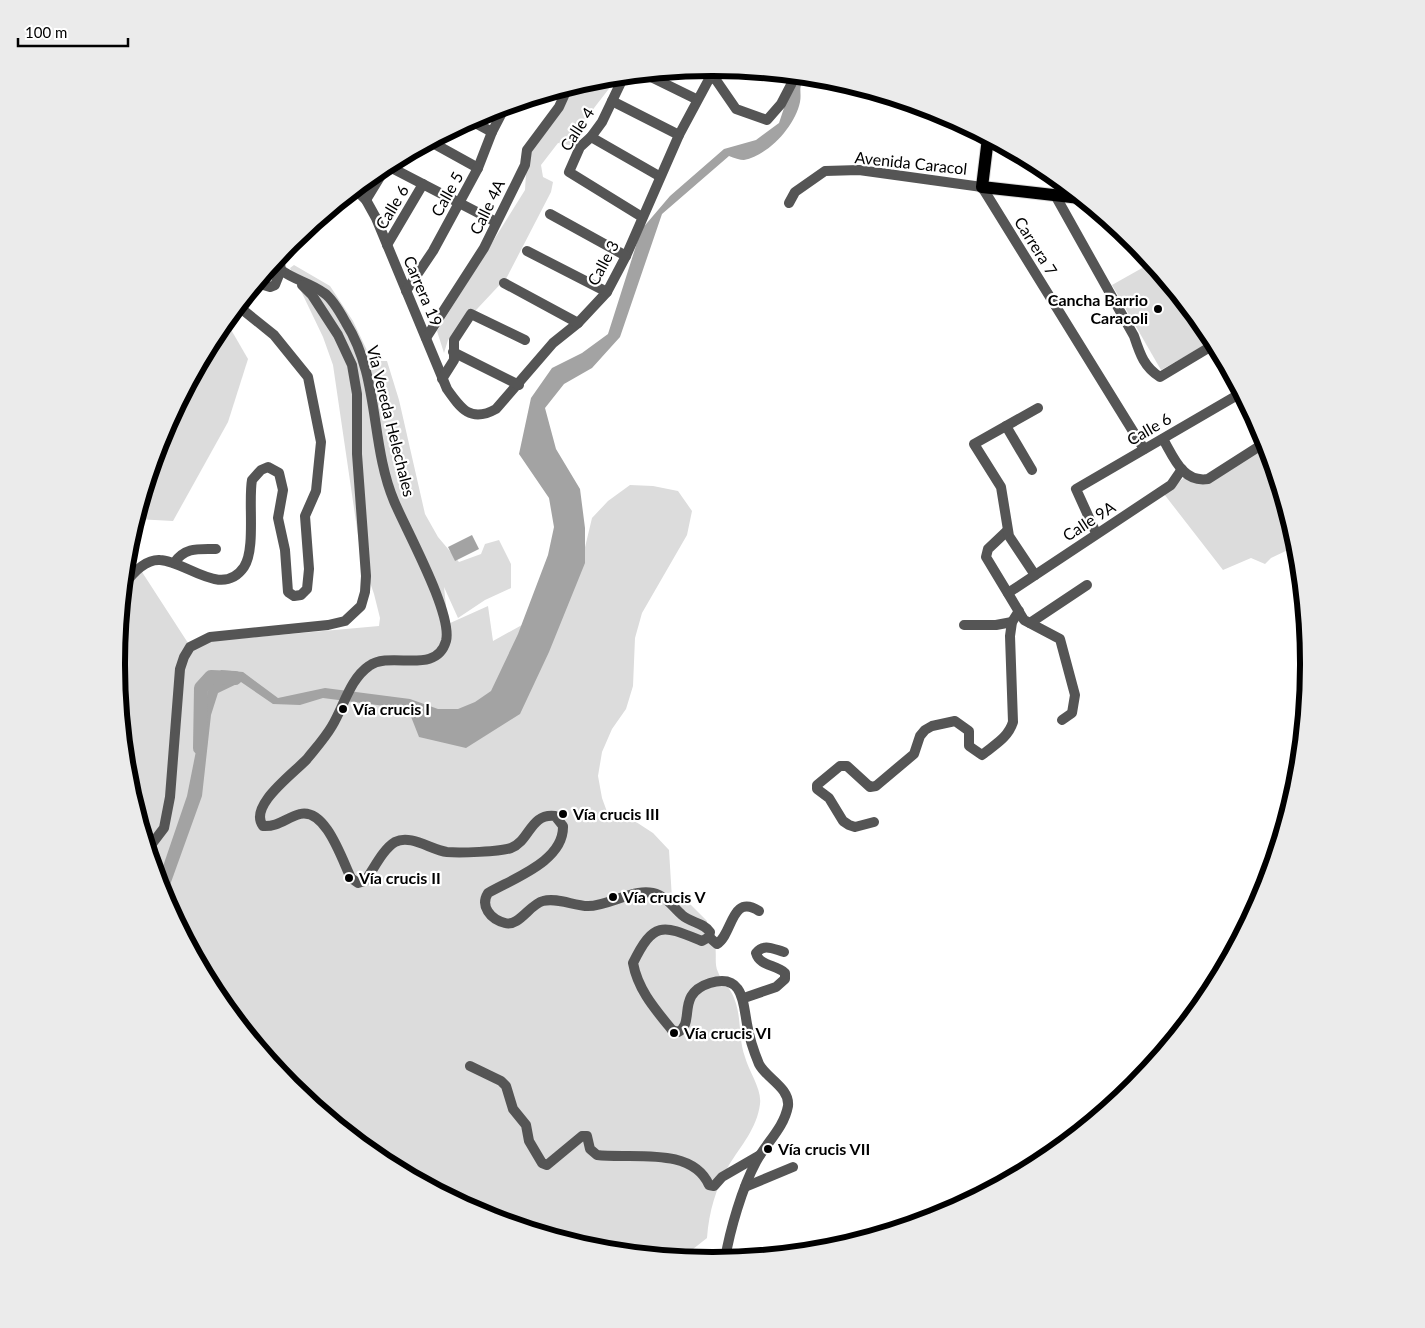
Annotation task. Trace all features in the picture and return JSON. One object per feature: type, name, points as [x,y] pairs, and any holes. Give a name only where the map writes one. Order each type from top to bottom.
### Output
[{"type":"main road","points":[[987,145],[982,187],[1068,197]]},
{"type":"street","name":"Calle 3","points":[[459,407],[475,416],[486,415],[496,409],[553,344],[578,323],[607,292],[626,256],[659,176],[696,99],[710,76]]},
{"type":"street","points":[[714,76],[736,109],[767,120],[781,104],[793,82]]},
{"type":"street","points":[[656,79],[696,99]]},
{"type":"street","name":"Calle 4","points":[[620,84],[591,137],[580,147],[569,172],[642,217]]},
{"type":"street","name":"Calle 4A","points":[[426,338],[484,248],[525,165],[527,150],[559,107],[564,95]]},
{"type":"street","points":[[612,101],[679,135]]},
{"type":"street","name":"Calle 5","points":[[406,291],[429,258],[460,202],[478,168],[500,116]]},
{"type":"street","points":[[479,125],[492,132]]},
{"type":"street","points":[[591,137],[659,176]]},
{"type":"street","points":[[437,145],[478,168]]},
{"type":"street","points":[[396,169],[496,222]]},
{"type":"street","name":"Avenida Caracol","points":[[790,203],[795,192],[825,172],[859,170],[945,180],[982,187]]},
{"type":"street","name":"Calle 6","points":[[366,200],[378,181]]},
{"type":"street","name":"Calle 6","points":[[387,245],[423,184]]},
{"type":"street","name":"Carrera 7","points":[[982,187],[1144,449]]},
{"type":"street","name":"Carrera 19","points":[[360,194],[366,200],[376,218],[442,379],[459,407]]},
{"type":"street","points":[[1055,195],[1134,336],[1141,358],[1150,371],[1160,377],[1208,348]]},
{"type":"street","points":[[550,214],[626,256]]},
{"type":"street","points":[[527,251],[607,292]]},
{"type":"street","points":[[264,285],[270,287],[275,285],[281,270],[280,266]]},
{"type":"street","name":"Vía Vereda Helechales","points":[[281,270],[300,282],[325,293],[347,324],[362,356],[372,394],[387,482],[436,593],[447,625],[446,642],[437,654],[427,660],[383,661],[371,664],[358,674],[332,727],[307,758],[262,804],[258,814],[259,821],[263,826],[271,826],[301,814],[315,816],[326,826],[351,878],[358,883],[365,881],[385,851],[396,842],[406,839],[448,852],[505,849],[519,843],[532,824],[540,818],[548,815],[555,816],[563,826],[562,837],[558,846],[544,860],[530,870],[488,892],[484,898],[485,909],[492,916],[505,923],[513,923],[542,901],[551,900],[568,904],[598,906],[636,894],[650,892],[660,895],[682,916],[706,926],[710,932],[709,937]]},
{"type":"street","points":[[153,843],[164,828],[170,797],[180,669],[190,647],[210,637],[328,626],[346,621],[361,606],[366,576],[357,454],[357,394],[352,366],[338,335],[312,295],[300,282]]},
{"type":"street","points":[[504,283],[578,323]]},
{"type":"street","points":[[132,578],[150,562],[160,560],[174,563],[195,573],[220,580],[238,574],[244,568],[248,556],[252,480],[261,470],[268,467],[279,473],[283,483],[278,518],[285,550],[288,592],[294,596],[301,595],[307,589],[309,570],[305,516],[316,491],[321,442],[308,377],[274,335],[243,310]]},
{"type":"street","points":[[442,379],[452,366],[454,340],[471,314],[525,340]]},
{"type":"street","points":[[453,352],[519,385]]},
{"type":"street","name":"Calle 6","points":[[1096,533],[1076,489],[1236,396]]},
{"type":"street","points":[[1036,575],[1009,536],[1001,487],[974,444],[1038,408]]},
{"type":"street","points":[[1006,426],[1032,470]]},
{"type":"street","points":[[1163,439],[1186,476],[1198,481],[1208,479],[1259,447]]},
{"type":"street","name":"Calle 9A","points":[[1008,592],[1171,486],[1182,469]]},
{"type":"street","points":[[1007,531],[992,544],[986,557],[1024,620],[1060,639],[1075,695],[1072,713],[1062,720]]},
{"type":"street","points":[[174,563],[179,556],[189,549],[216,549]]},
{"type":"street","points":[[1030,623],[1087,585]]},
{"type":"street","points":[[874,822],[855,827],[849,825],[843,821],[829,798],[817,790],[816,785],[840,766],[847,766],[870,787],[876,786],[908,761],[914,754],[920,736],[932,726],[955,721],[969,731],[969,746],[982,755],[1002,739],[1010,730],[1013,722],[1012,622],[1019,611]]},
{"type":"street","points":[[964,625],[996,625],[1012,622]]},
{"type":"street","points":[[727,1251],[745,1188],[761,1154],[784,1120],[788,1104],[783,1090],[760,1065],[747,1025],[744,998],[738,987],[724,980],[709,983],[696,991],[687,1001],[686,1022],[683,1030],[678,1032],[672,1030],[644,993],[636,979],[633,963],[646,940],[657,931],[668,928],[702,941],[709,937],[717,944],[721,941],[729,924],[740,908],[752,906],[759,911]]},
{"type":"street","points":[[744,998],[776,987],[785,979],[784,973],[780,968],[758,959],[756,953],[760,948],[767,947],[784,952]]},
{"type":"street","points":[[470,1066],[502,1081],[506,1086],[513,1109],[526,1125],[529,1141],[542,1163],[547,1164],[582,1136],[587,1136],[590,1149],[597,1155],[667,1157],[681,1160],[706,1178],[708,1185],[714,1186],[722,1177],[761,1154]]},
{"type":"street","points":[[745,1188],[793,1167]]},
{"type":"shaded area","points":[[794,82],[802,83],[800,102],[793,120],[780,138],[763,152],[753,157],[744,160],[729,156],[662,214],[620,337],[592,368],[564,384],[545,408],[556,449],[580,489],[585,528],[585,563],[549,652],[520,714],[466,748],[419,737],[408,709],[323,698],[300,705],[273,704],[241,682],[218,693],[211,715],[202,796],[169,888],[162,869],[187,796],[209,686],[221,670],[243,672],[278,698],[325,688],[410,699],[438,709],[458,709],[475,702],[491,691],[518,634],[548,555],[554,527],[549,498],[519,454],[531,398],[552,368],[582,353],[608,334],[641,230],[670,196],[724,149],[756,140],[779,123]]},
{"type":"shaded area","points":[[611,86],[584,121],[577,125],[581,135],[575,146],[558,143],[541,165],[543,177],[553,182],[551,192],[507,277],[448,340],[444,353],[437,331],[525,190],[527,157],[566,95]]},
{"type":"shaded area","points":[[294,265],[330,286],[353,321],[372,361],[387,361],[399,400],[425,514],[438,537],[459,562],[481,554],[485,544],[499,540],[511,564],[511,588],[485,600],[458,618],[444,587],[448,624],[488,606],[493,641],[538,616],[581,564],[592,518],[608,501],[630,485],[653,486],[678,491],[692,511],[687,535],[642,613],[635,638],[633,686],[626,709],[612,729],[602,752],[598,776],[602,798],[610,820],[633,820],[653,833],[669,850],[672,899],[690,904],[707,921],[708,931],[715,945],[717,969],[733,994],[738,1013],[743,1050],[759,1092],[760,1104],[756,1121],[720,1182],[711,1209],[707,1238],[691,1251],[636,1247],[560,1232],[524,1221],[453,1191],[386,1153],[325,1106],[297,1080],[246,1022],[203,958],[169,889],[145,816],[136,779],[130,741],[125,664],[126,626],[130,584],[142,572],[188,643],[379,626],[380,618],[374,594],[361,556],[333,365],[323,337],[290,268]]},
{"type":"shaded area","name":"Cancha Barrio Caracoli","points":[[1145,266],[1179,306],[1206,345],[1161,370],[1112,285]]},
{"type":"shaded area","points":[[230,328],[248,359],[228,422],[173,521],[143,519],[169,439],[203,370]]},
{"type":"shaded area","points":[[1259,446],[1280,512],[1289,549],[1271,558],[1265,564],[1251,558],[1223,570],[1164,494],[1186,476],[1199,481]]},
{"type":"shaded area","points":[[472,535],[479,549],[455,561],[448,547]]},
{"type":"waterway","points":[[200,748],[201,688],[211,677],[235,678]]},
{"type":"place","name":"Cancha Barrio Caracoli","points":[[1158,309]]},
{"type":"place","name":"Vía crucis I","points":[[343,709]]},
{"type":"place","name":"Vía crucis III","points":[[563,814]]},
{"type":"place","name":"Vía crucis II","points":[[349,878]]},
{"type":"place","name":"Vía crucis V","points":[[613,897]]},
{"type":"place","name":"Vía crucis VI","points":[[674,1033]]},
{"type":"place","name":"Vía crucis VII","points":[[768,1149]]}]
